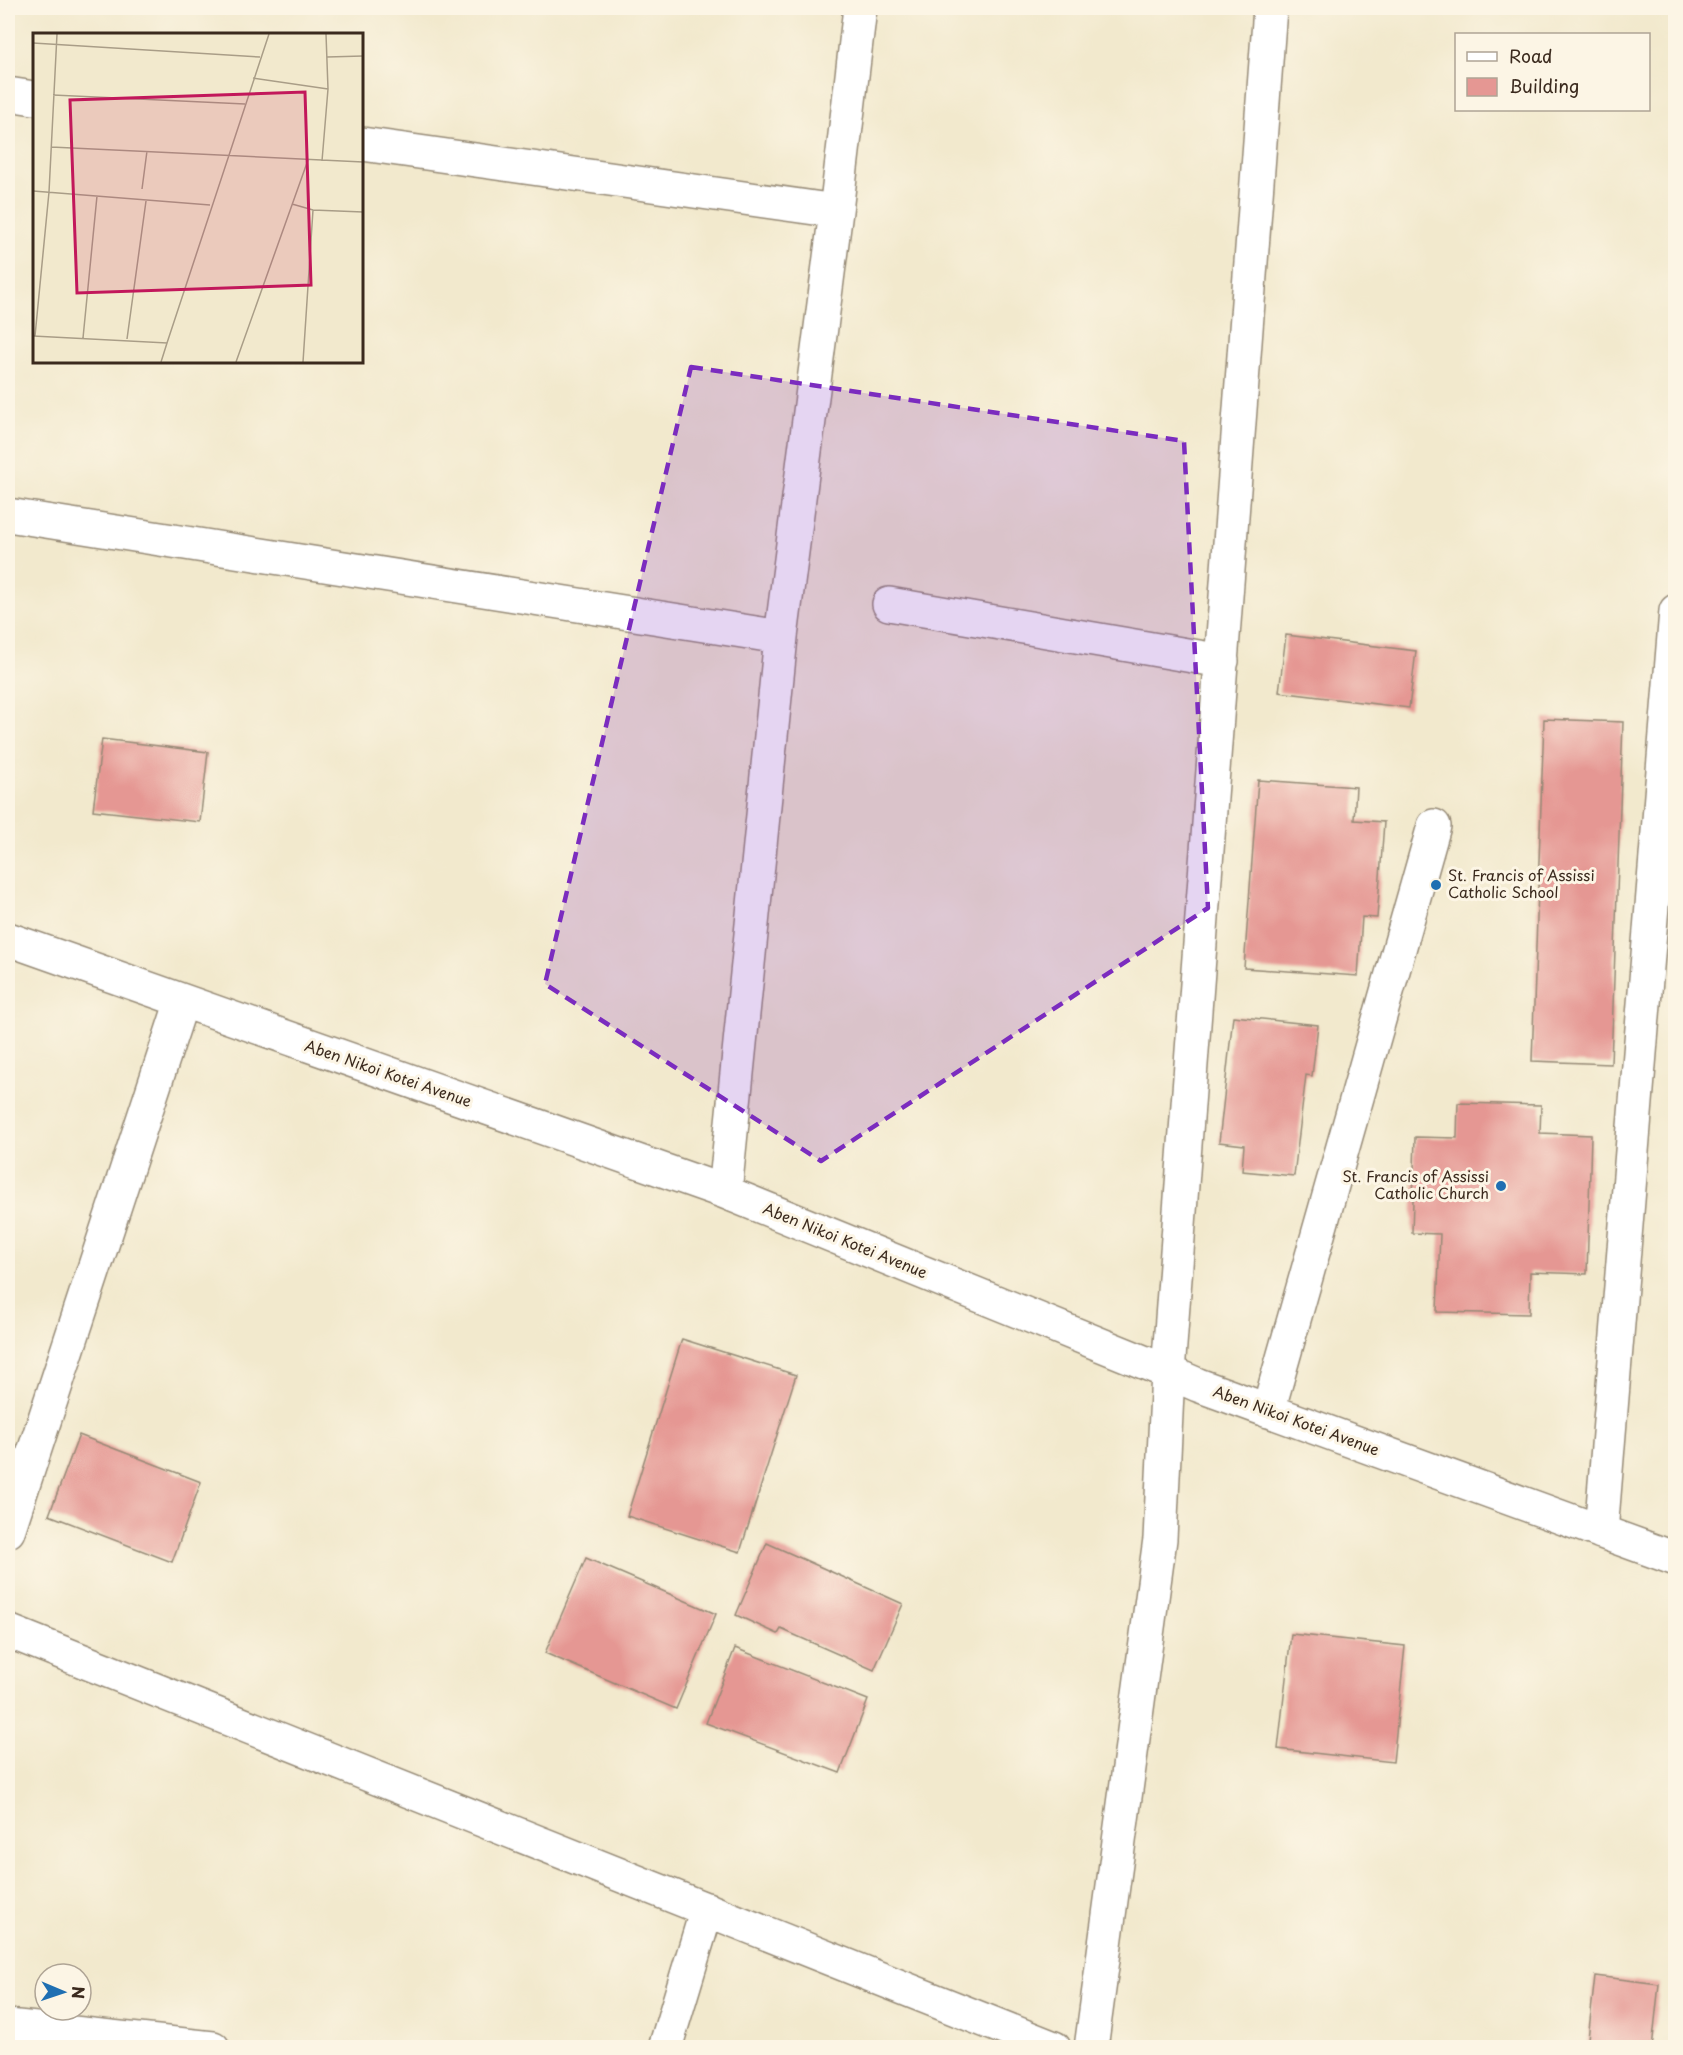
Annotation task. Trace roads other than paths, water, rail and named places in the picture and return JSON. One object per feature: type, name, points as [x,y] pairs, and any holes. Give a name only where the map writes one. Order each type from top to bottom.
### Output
[{"type":"street","points":[[725,1192],[781,637],[860,8]]},
{"type":"street","points":[[1091,2048],[1160,1539],[1168,1372],[1270,8]]},
{"type":"street","points":[[8,94],[33,98]]},
{"type":"street","points":[[363,144],[836,211]]},
{"type":"street","points":[[8,515],[781,637]]},
{"type":"street","points":[[889,604],[1222,661]]},
{"type":"street","points":[[1601,1532],[1676,611]]},
{"type":"street","points":[[1268,1411],[1434,826]]},
{"type":"street","name":"Aben Nikoi Kotei Avenue","points":[[8,939],[725,1192],[1198,1385],[1676,1559]]},
{"type":"street","points":[[8,1531],[182,1001]]},
{"type":"street","points":[[8,1632],[1054,2048]]},
{"type":"street","points":[[665,2048],[708,1910]]},
{"type":"street","points":[[8,2026],[213,2048]]},
{"type":"place","name":"St. Francis of Assissi Catholic School","points":[[1436,885]]},
{"type":"place","name":"St. Francis of Assissi Catholic Church","points":[[1501,1186]]}]
